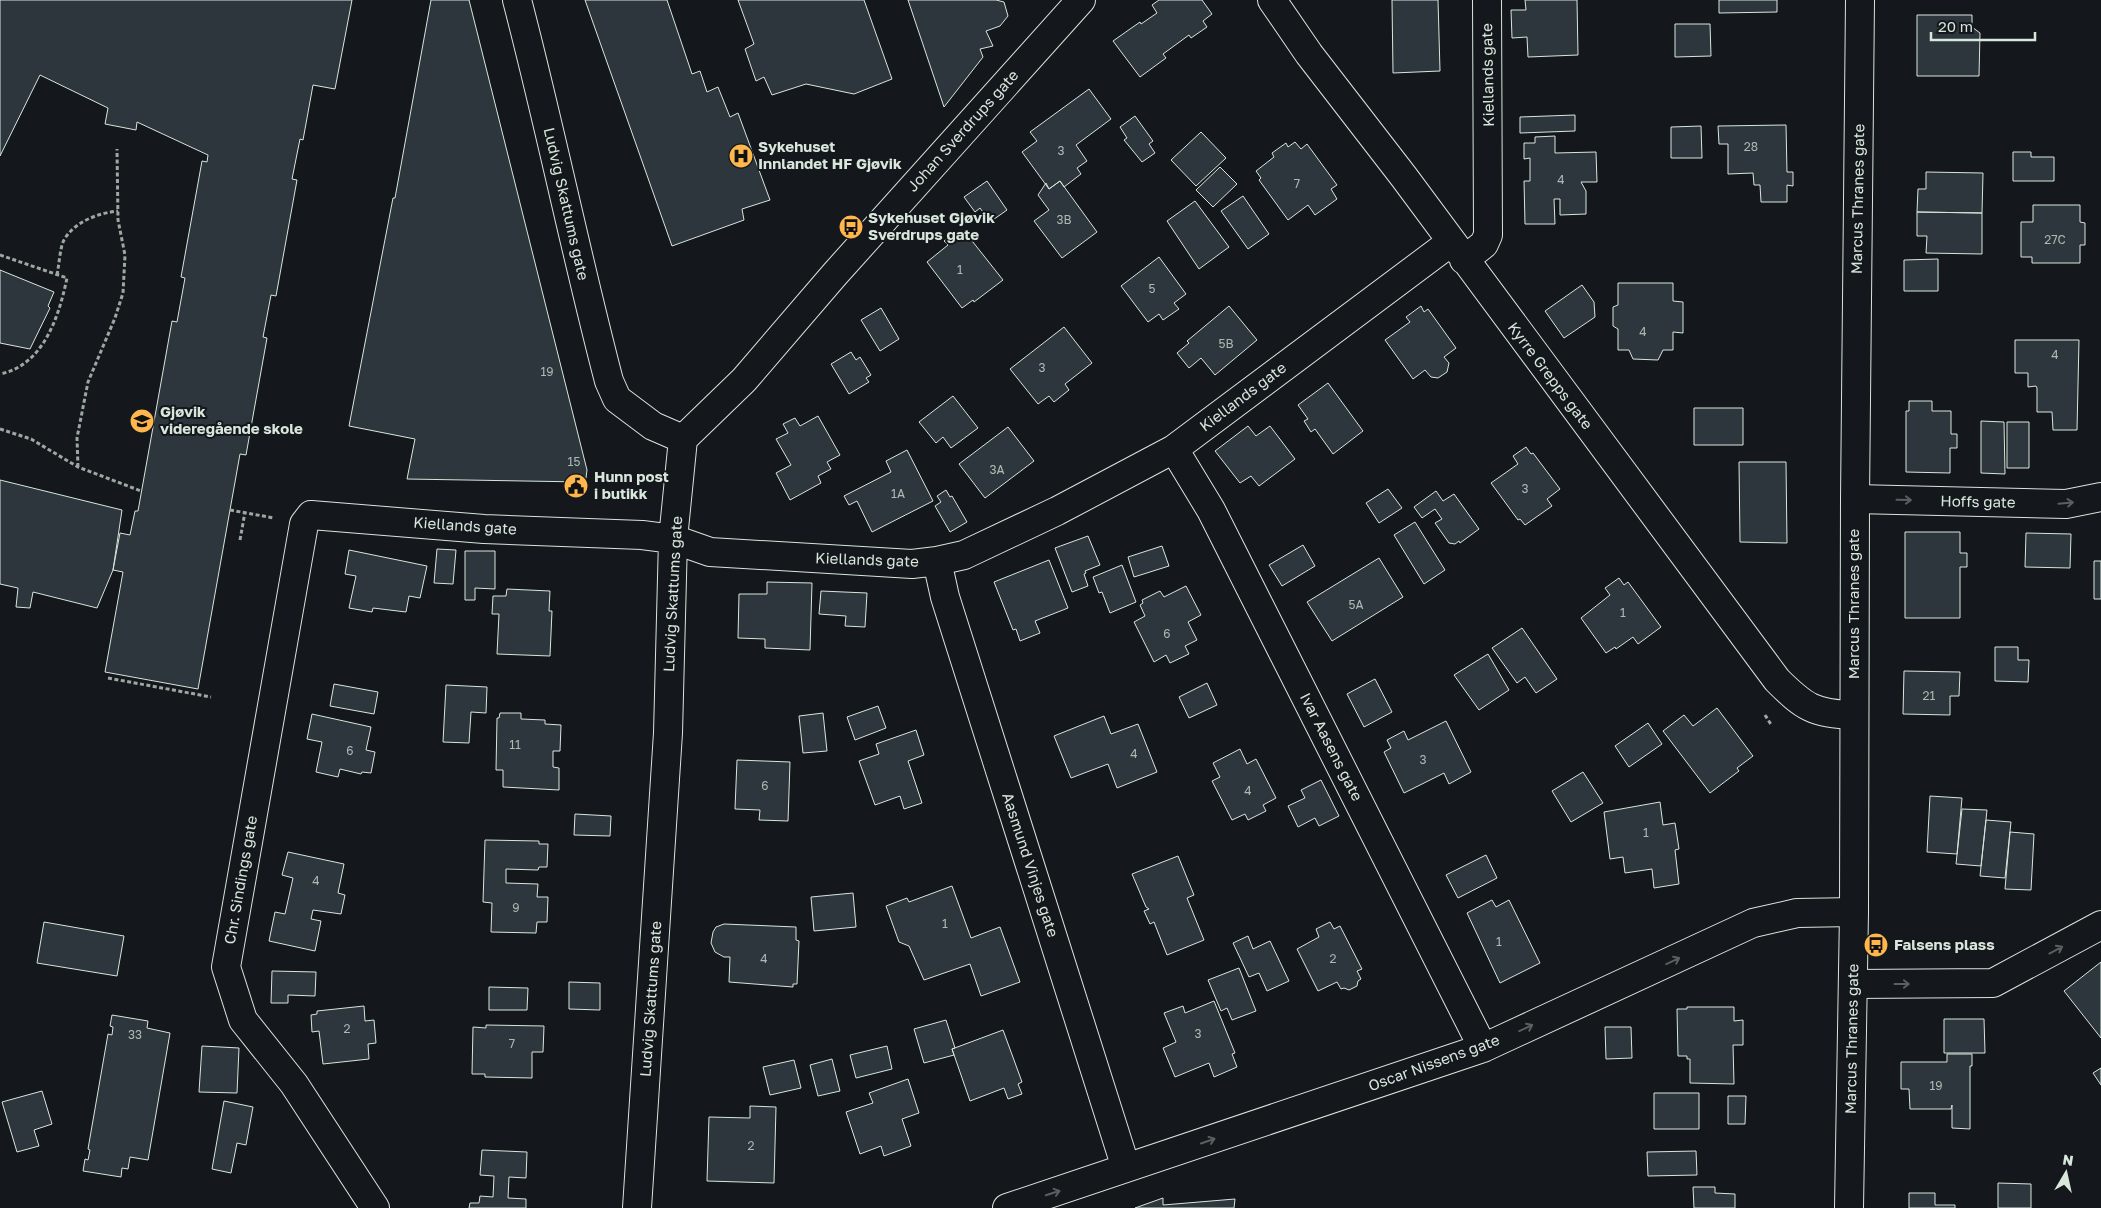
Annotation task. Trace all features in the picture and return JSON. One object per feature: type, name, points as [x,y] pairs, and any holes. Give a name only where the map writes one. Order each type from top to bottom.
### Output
[{"type":"street","name":"Ludvig Skattums gate","points":[[516,0],[538,83],[609,382],[617,399],[653,426],[683,439],[673,539],[668,733],[637,1208]]},
{"type":"street","name":"Johan Sverdrups gate","points":[[683,439],[744,380],[842,266],[1081,0]]},
{"type":"street","name":"Kyrre Grepps gate","points":[[1272,0],[1309,54],[1404,177],[1776,680],[1797,700],[1812,708],[1829,714],[1854,715]]},
{"type":"street","name":"Kiellands gate","points":[[307,519],[484,529],[570,531],[673,539],[710,552],[912,564],[964,555],[1057,511],[1174,449],[1458,251],[1484,244],[1488,235],[1487,0]]},
{"type":"street","name":"Marcus Thranes gate","points":[[1849,1208],[1854,912],[1855,499],[1860,0]]},
{"type":"street","name":"Ivar Aasens gate","points":[[1174,449],[1211,510],[1483,1048]]},
{"type":"street","name":"Hoffs gate","points":[[1855,499],[2066,504],[2101,496]]},
{"type":"street","name":"Chr. Sindings gate","points":[[307,519],[226,967],[243,1020],[294,1084],[375,1208]]},
{"type":"street","name":"Aasmund Vinjes gate","points":[[937,561],[945,597],[1126,1168]]},
{"type":"street","name":"Oscar Nissens gate","points":[[1007,1208],[1483,1048],[1753,923],[1796,913],[1854,912]]},
{"type":"street","points":[[1853,984],[1993,984],[2101,925]]},
{"type":"path","points":[[78,467],[76,438],[88,382],[115,318],[123,293],[125,255],[118,220],[117,149]]},
{"type":"path","points":[[57,275],[64,241],[78,224],[108,212],[118,211]]},
{"type":"path","points":[[0,255],[67,278],[62,300],[47,337],[33,358],[10,372],[0,374]]},
{"type":"path","points":[[0,429],[31,439],[78,467],[141,491]]},
{"type":"path","points":[[230,510],[307,519]]},
{"type":"path","points":[[240,540],[245,512]]},
{"type":"path","points":[[108,678],[210,697]]},
{"type":"building","points":[[0,0],[352,0],[335,89],[313,85],[303,140],[300,139],[292,179],[297,180],[276,296],[271,295],[263,337],[267,338],[246,455],[240,454],[198,689],[105,672],[123,572],[113,570],[120,533],[130,535],[135,511],[138,511],[172,321],[177,322],[185,278],[181,277],[202,161],[207,162],[208,155],[137,122],[136,130],[105,124],[108,108],[40,75],[0,156]]},
{"type":"building","points":[[431,0],[469,0],[587,470],[586,478],[583,482],[407,479],[415,439],[349,426],[393,198],[395,198]]},
{"type":"building","points":[[585,0],[667,0],[692,74],[700,71],[707,92],[718,87],[730,117],[738,113],[770,200],[742,209],[744,220],[672,246]]},
{"type":"building","points":[[738,0],[864,0],[892,79],[854,94],[806,84],[772,95],[764,77],[756,81],[745,49],[754,44]]},
{"type":"building","points":[[908,0],[996,0],[1004,2],[1008,16],[1000,26],[986,31],[993,46],[980,49],[983,57],[944,107]]},
{"type":"building","points":[[1159,0],[1202,0],[1212,14],[1203,21],[1207,27],[1191,38],[1189,35],[1163,54],[1166,58],[1140,77],[1113,41],[1140,22],[1141,24],[1157,13],[1152,5]]},
{"type":"building","points":[[1392,0],[1438,0],[1440,71],[1393,73]]},
{"type":"building","points":[[1525,0],[1577,0],[1578,55],[1528,57],[1527,37],[1512,38],[1511,10],[1526,10]]},
{"type":"building","points":[[1719,0],[1777,0],[1777,12],[1719,13]]},
{"type":"building","points":[[1917,15],[1972,15],[1972,27],[1980,33],[1979,76],[1917,76]]},
{"type":"building","points":[[1675,24],[1710,24],[1711,56],[1675,57]]},
{"type":"building","points":[[1089,89],[1111,119],[1076,145],[1087,161],[1077,168],[1081,174],[1064,187],[1060,181],[1049,189],[1022,152],[1037,141],[1030,132]]},
{"type":"building","points":[[1575,115],[1575,131],[1520,133],[1520,117]]},
{"type":"building","points":[[1135,116],[1153,141],[1149,144],[1155,153],[1142,162],[1124,140],[1127,138],[1120,127]]},
{"type":"building","points":[[1786,125],[1787,172],[1793,172],[1793,186],[1787,185],[1787,202],[1761,202],[1760,185],[1754,185],[1753,173],[1728,174],[1728,144],[1719,144],[1718,126]]},
{"type":"building","points":[[1701,126],[1702,158],[1671,158],[1671,127]]},
{"type":"building","points":[[1201,132],[1226,158],[1196,186],[1171,160]]},
{"type":"building","points":[[1555,136],[1555,153],[1596,152],[1597,182],[1581,182],[1586,191],[1586,214],[1560,215],[1560,199],[1554,199],[1555,224],[1525,224],[1524,181],[1530,181],[1530,158],[1524,159],[1524,143],[1535,143],[1535,137]]},
{"type":"building","points":[[1295,142],[1301,149],[1307,144],[1337,185],[1331,189],[1337,199],[1315,215],[1308,205],[1288,220],[1259,180],[1261,178],[1256,171],[1274,157],[1272,153],[1286,143],[1288,147]]},
{"type":"building","points":[[2013,152],[2031,152],[2031,157],[2054,157],[2054,181],[2013,181]]},
{"type":"building","points":[[1220,167],[1237,184],[1213,207],[1196,190]]},
{"type":"building","points":[[1926,172],[1983,173],[1982,213],[1917,212],[1918,189],[1926,189]]},
{"type":"building","points":[[987,181],[1007,210],[990,222],[980,208],[975,212],[964,197]]},
{"type":"building","points":[[1060,181],[1097,232],[1062,258],[1034,221],[1049,210],[1038,195],[1046,183],[1049,189]]},
{"type":"building","points":[[1243,196],[1269,234],[1248,249],[1221,211]]},
{"type":"building","points":[[1195,201],[1229,247],[1199,269],[1167,221]]},
{"type":"building","points":[[2033,205],[2080,205],[2080,222],[2085,223],[2085,245],[2080,245],[2080,263],[2032,263],[2032,257],[2021,257],[2021,222],[2033,222]]},
{"type":"building","points":[[1917,212],[1982,213],[1982,254],[1926,253],[1927,236],[1917,236]]},
{"type":"building","points":[[956,232],[960,236],[965,232],[1003,280],[974,302],[973,300],[962,308],[927,262],[948,245],[944,241]]},
{"type":"building","points":[[1159,257],[1186,294],[1174,303],[1179,309],[1163,320],[1159,314],[1148,322],[1121,286]]},
{"type":"building","points":[[1938,259],[1938,291],[1904,291],[1904,260]]},
{"type":"building","points":[[0,270],[54,292],[48,306],[50,308],[30,349],[0,343]]},
{"type":"building","points":[[1618,283],[1673,283],[1673,301],[1683,302],[1683,333],[1673,332],[1673,350],[1663,350],[1658,360],[1633,359],[1629,350],[1618,350],[1618,329],[1613,326],[1613,307],[1618,305]]},
{"type":"building","points":[[1582,285],[1594,302],[1595,317],[1564,338],[1545,311]]},
{"type":"building","points":[[1229,306],[1257,340],[1215,375],[1201,358],[1189,368],[1177,353],[1189,343],[1187,341]]},
{"type":"building","points":[[1421,306],[1424,312],[1428,309],[1456,348],[1444,357],[1449,363],[1447,372],[1438,378],[1431,377],[1425,370],[1413,379],[1385,340],[1410,322],[1406,317]]},
{"type":"building","points":[[881,308],[899,339],[880,351],[861,320]]},
{"type":"building","points":[[1064,327],[1092,363],[1065,384],[1069,390],[1054,402],[1049,396],[1038,404],[1010,369]]},
{"type":"building","points":[[2015,340],[2079,340],[2077,430],[2053,430],[2052,412],[2037,412],[2036,386],[2028,387],[2028,373],[2015,373]]},
{"type":"building","points":[[851,352],[856,360],[860,357],[871,375],[866,378],[869,382],[849,394],[831,364]]},
{"type":"building","points":[[1328,383],[1363,431],[1333,454],[1315,429],[1311,432],[1304,421],[1308,419],[1298,405]]},
{"type":"building","points":[[953,396],[978,428],[951,448],[943,437],[936,443],[919,422]]},
{"type":"building","points":[[1909,401],[1932,401],[1932,411],[1951,411],[1951,434],[1957,434],[1957,448],[1950,448],[1950,473],[1906,472],[1906,411],[1909,411]]},
{"type":"building","points":[[1694,408],[1743,408],[1743,445],[1694,445]]},
{"type":"building","points":[[818,416],[840,455],[827,462],[831,469],[818,476],[821,483],[790,500],[776,473],[791,465],[776,439],[788,433],[783,424],[795,418],[800,426]]},
{"type":"building","points":[[1981,421],[2004,422],[2005,474],[1981,473]]},
{"type":"building","points":[[2007,422],[2029,422],[2029,468],[2007,468]]},
{"type":"building","points":[[1248,426],[1256,436],[1270,426],[1295,459],[1259,486],[1251,476],[1240,483],[1215,451]]},
{"type":"building","points":[[1008,427],[1034,461],[985,498],[959,464]]},
{"type":"building","points":[[1526,447],[1531,454],[1533,453],[1560,489],[1547,499],[1552,506],[1525,525],[1520,519],[1518,520],[1491,483],[1518,464],[1513,456]]},
{"type":"building","points":[[907,450],[933,501],[872,532],[857,501],[849,505],[844,496],[891,472],[886,461]]},
{"type":"building","points":[[1739,462],[1786,462],[1787,543],[1740,542]]},
{"type":"building","points":[[0,480],[122,510],[113,570],[97,608],[33,592],[30,608],[16,607],[18,588],[0,584]]},
{"type":"building","points":[[1388,489],[1402,508],[1379,523],[1366,503]]},
{"type":"building","points":[[946,490],[950,497],[952,496],[967,522],[950,532],[935,506],[941,502],[937,496]]},
{"type":"building","points":[[1436,491],[1443,501],[1454,494],[1479,529],[1460,543],[1459,541],[1455,544],[1449,543],[1435,523],[1442,519],[1435,509],[1422,518],[1414,507]]},
{"type":"building","points":[[1415,522],[1445,570],[1424,584],[1394,535]]},
{"type":"building","points":[[1905,532],[1960,532],[1960,553],[1967,553],[1967,567],[1960,567],[1960,618],[1905,618]]},
{"type":"building","points":[[2026,533],[2071,534],[2070,568],[2025,567]]},
{"type":"building","points":[[1088,536],[1100,565],[1085,571],[1086,573],[1084,574],[1088,586],[1072,592],[1055,548]]},
{"type":"building","points":[[1303,545],[1315,566],[1282,586],[1269,565]]},
{"type":"building","points":[[1162,546],[1169,566],[1134,577],[1128,557]]},
{"type":"building","points":[[437,549],[456,550],[453,584],[434,583]]},
{"type":"building","points":[[349,550],[427,566],[420,598],[409,596],[406,612],[373,608],[372,612],[349,608],[356,576],[345,574]]},
{"type":"building","points":[[465,551],[495,551],[495,589],[475,588],[475,600],[465,600]]},
{"type":"building","points":[[1379,558],[1403,597],[1332,641],[1307,602]]},
{"type":"building","points":[[1049,560],[1068,608],[1035,621],[1040,633],[1020,641],[1016,629],[1013,630],[994,582]]},
{"type":"building","points":[[2094,561],[2101,561],[2101,599],[2094,599]]},
{"type":"building","points":[[1122,565],[1136,602],[1110,613],[1102,592],[1099,593],[1093,577]]},
{"type":"building","points":[[1619,578],[1624,585],[1628,582],[1661,627],[1638,644],[1633,637],[1616,649],[1615,647],[1606,653],[1581,618],[1610,595],[1605,588]]},
{"type":"building","points":[[767,582],[812,583],[810,650],[765,648],[765,639],[738,638],[739,594],[767,594]]},
{"type":"building","points":[[1186,586],[1201,615],[1188,622],[1197,640],[1185,646],[1189,654],[1170,663],[1166,655],[1154,662],[1134,622],[1145,616],[1140,605],[1143,603],[1142,600],[1160,591],[1164,597]]},
{"type":"building","points":[[507,589],[550,591],[549,611],[552,611],[550,656],[497,654],[499,614],[492,614],[493,596],[506,596]]},
{"type":"building","points":[[821,591],[867,593],[865,627],[845,626],[846,616],[819,614]]},
{"type":"building","points":[[1522,628],[1557,679],[1536,693],[1525,677],[1517,683],[1492,648]]},
{"type":"building","points":[[1995,647],[2018,647],[2018,660],[2029,660],[2028,682],[1995,681]]},
{"type":"building","points":[[1488,654],[1509,690],[1479,710],[1454,675]]},
{"type":"building","points":[[1904,671],[1960,672],[1959,696],[1950,696],[1950,715],[1903,714]]},
{"type":"building","points":[[1375,679],[1392,712],[1364,727],[1347,694]]},
{"type":"building","points":[[1207,683],[1217,705],[1189,718],[1179,697]]},
{"type":"building","points":[[334,684],[378,692],[374,714],[330,706]]},
{"type":"building","points":[[446,685],[487,687],[486,713],[471,712],[469,743],[443,742]]},
{"type":"building","points":[[878,706],[886,728],[855,740],[847,717]]},
{"type":"building","points":[[1717,708],[1753,756],[1737,768],[1739,771],[1710,793],[1663,731],[1684,715],[1693,726]]},
{"type":"building","points":[[500,713],[521,713],[521,719],[545,720],[545,724],[561,725],[560,751],[553,751],[553,767],[559,768],[559,790],[503,787],[503,770],[496,770],[497,718],[499,718]]},
{"type":"building","points":[[823,713],[827,751],[803,753],[799,716]]},
{"type":"building","points":[[312,714],[371,727],[366,750],[375,752],[371,773],[362,772],[361,774],[340,769],[338,777],[316,772],[322,742],[307,739]]},
{"type":"building","points":[[1104,716],[1111,734],[1138,724],[1157,772],[1117,788],[1108,764],[1071,778],[1054,736]]},
{"type":"building","points":[[1446,721],[1471,772],[1449,784],[1444,773],[1404,793],[1384,752],[1391,748],[1387,740],[1404,731],[1408,740]]},
{"type":"building","points":[[1648,723],[1662,744],[1629,767],[1615,746]]},
{"type":"building","points":[[916,730],[924,755],[908,761],[922,803],[904,809],[900,796],[875,805],[859,761],[879,754],[876,744]]},
{"type":"building","points":[[1240,749],[1247,764],[1256,759],[1276,798],[1263,805],[1266,811],[1248,820],[1245,814],[1232,820],[1212,781],[1220,777],[1213,763]]},
{"type":"building","points":[[737,760],[790,762],[788,821],[759,820],[760,810],[735,809]]},
{"type":"building","points":[[1583,772],[1603,803],[1571,822],[1552,791]]},
{"type":"building","points":[[1321,780],[1339,816],[1319,826],[1315,818],[1298,827],[1288,806],[1305,798],[1301,790]]},
{"type":"building","points":[[1930,796],[1962,798],[1957,854],[1927,852]]},
{"type":"building","points":[[1660,802],[1663,825],[1675,823],[1679,849],[1675,850],[1679,884],[1654,888],[1652,869],[1625,873],[1623,857],[1610,859],[1604,812]]},
{"type":"building","points":[[1962,809],[1987,810],[1981,866],[1956,864]]},
{"type":"building","points":[[575,814],[611,816],[610,836],[574,835]]},
{"type":"building","points":[[1986,820],[2011,822],[2005,878],[1980,876]]},
{"type":"building","points":[[2010,832],[2034,834],[2031,890],[2005,889]]},
{"type":"building","points":[[485,840],[539,841],[539,844],[548,844],[547,867],[539,867],[538,870],[506,869],[506,883],[538,884],[537,897],[548,897],[547,922],[537,922],[536,933],[491,932],[492,903],[483,902]]},
{"type":"building","points":[[288,852],[344,864],[338,893],[345,895],[341,914],[313,910],[311,919],[321,921],[315,951],[269,941],[275,912],[285,914],[293,878],[282,875]]},
{"type":"building","points":[[1486,855],[1497,878],[1458,898],[1446,875]]},
{"type":"building","points":[[1178,856],[1194,895],[1187,898],[1204,940],[1167,955],[1154,922],[1150,924],[1144,911],[1149,909],[1146,907],[1132,874]]},
{"type":"building","points":[[952,886],[971,938],[1000,927],[1020,982],[981,996],[970,964],[924,980],[909,946],[899,942],[886,906],[907,898],[909,902]]},
{"type":"building","points":[[853,893],[856,927],[814,931],[811,897]]},
{"type":"building","points":[[1492,900],[1496,907],[1509,900],[1540,963],[1500,983],[1467,913]]},
{"type":"building","points":[[44,922],[124,936],[117,976],[37,963]]},
{"type":"building","points":[[1330,922],[1334,929],[1340,926],[1362,969],[1357,971],[1361,979],[1358,981],[1357,986],[1349,990],[1341,989],[1337,982],[1318,991],[1297,949],[1319,937],[1316,929]]},
{"type":"building","points":[[724,924],[796,927],[796,940],[799,941],[797,984],[793,984],[793,987],[729,982],[730,957],[724,957],[715,952],[711,943],[716,927]]},
{"type":"building","points":[[1248,936],[1253,949],[1270,941],[1289,981],[1267,991],[1259,973],[1249,977],[1233,943]]},
{"type":"building","points":[[2101,962],[2101,1038],[2064,991]]},
{"type":"building","points":[[1239,968],[1256,1011],[1232,1020],[1227,1008],[1221,1011],[1208,980]]},
{"type":"building","points":[[272,971],[316,972],[315,996],[288,995],[288,1003],[271,1003]]},
{"type":"building","points":[[569,982],[600,983],[600,1010],[569,1009]]},
{"type":"building","points":[[489,987],[528,988],[527,1010],[489,1010]]},
{"type":"building","points":[[1214,1001],[1235,1053],[1232,1054],[1237,1067],[1214,1077],[1209,1063],[1175,1077],[1163,1048],[1176,1042],[1164,1013],[1183,1006],[1185,1013]]},
{"type":"building","points":[[364,1006],[365,1021],[374,1020],[376,1043],[368,1044],[369,1059],[323,1064],[319,1031],[312,1032],[311,1015],[317,1014],[317,1011]]},
{"type":"building","points":[[1687,1007],[1734,1007],[1734,1021],[1743,1020],[1743,1045],[1733,1045],[1734,1084],[1690,1083],[1690,1059],[1687,1059],[1687,1056],[1678,1056],[1677,1009],[1687,1009]]},
{"type":"building","points":[[112,1015],[148,1021],[147,1028],[170,1033],[148,1160],[130,1157],[128,1169],[122,1168],[121,1177],[83,1171],[85,1159],[88,1160],[90,1150],[88,1149],[108,1034],[112,1035],[113,1027],[110,1026]]},
{"type":"building","points":[[1944,1019],[1984,1019],[1985,1053],[1944,1053]]},
{"type":"building","points":[[946,1020],[955,1048],[952,1049],[954,1055],[924,1063],[914,1029]]},
{"type":"building","points":[[486,1025],[544,1026],[543,1052],[532,1052],[532,1078],[485,1077],[485,1074],[472,1074],[473,1027],[486,1028]]},
{"type":"building","points":[[1605,1027],[1631,1027],[1632,1058],[1606,1059]]},
{"type":"building","points":[[1003,1030],[1022,1082],[1018,1084],[1022,1094],[1008,1099],[1004,1088],[970,1101],[952,1049]]},
{"type":"building","points":[[202,1046],[239,1048],[237,1093],[199,1092]]},
{"type":"building","points":[[887,1046],[892,1069],[856,1078],[850,1055]]},
{"type":"building","points":[[1947,1054],[1972,1054],[1972,1066],[1970,1066],[1970,1129],[1952,1128],[1952,1105],[1951,1109],[1910,1109],[1909,1089],[1901,1089],[1901,1062],[1947,1062]]},
{"type":"building","points":[[832,1059],[840,1091],[818,1096],[810,1065]]},
{"type":"building","points":[[794,1060],[801,1088],[770,1095],[763,1067]]},
{"type":"building","points":[[2101,1068],[2101,1085],[2093,1073]]},
{"type":"building","points":[[908,1079],[919,1113],[902,1119],[911,1146],[884,1156],[881,1146],[860,1154],[846,1112],[873,1103],[869,1093]]},
{"type":"building","points":[[42,1091],[52,1124],[34,1130],[39,1146],[17,1152],[2,1102]]},
{"type":"building","points":[[1654,1093],[1699,1093],[1699,1129],[1654,1129]]},
{"type":"building","points":[[1728,1096],[1746,1096],[1745,1124],[1728,1124]]},
{"type":"building","points":[[224,1101],[253,1107],[246,1145],[237,1143],[231,1173],[212,1169]]},
{"type":"building","points":[[750,1106],[776,1107],[774,1183],[707,1181],[709,1117],[750,1118]]},
{"type":"building","points":[[482,1150],[527,1152],[526,1178],[509,1177],[508,1198],[526,1199],[526,1208],[469,1208],[470,1203],[479,1203],[480,1196],[493,1197],[494,1176],[480,1175]]},
{"type":"building","points":[[1696,1151],[1697,1175],[1648,1176],[1647,1152]]},
{"type":"building","points":[[1998,1183],[2031,1184],[2031,1208],[1998,1208]]},
{"type":"building","points":[[1693,1187],[1715,1187],[1715,1193],[1735,1194],[1735,1208],[1694,1208]]},
{"type":"building","points":[[1909,1193],[1935,1193],[1935,1205],[1955,1205],[1955,1208],[1909,1208]]},
{"type":"building","points":[[1163,1198],[1163,1205],[1235,1199],[1234,1208],[1135,1208]]},
{"type":"place","name":"Sykehuset Innlandet HF Gjøvik","points":[[741,156]]},
{"type":"place","name":"Sykehuset Gjøvik Sverdrups gate","points":[[851,227]]},
{"type":"place","name":"Gjøvik videregående skole","points":[[142,421]]},
{"type":"place","name":"Hunn post i butikk","points":[[576,486]]},
{"type":"place","name":"Falsens plass","points":[[1876,945]]}]
